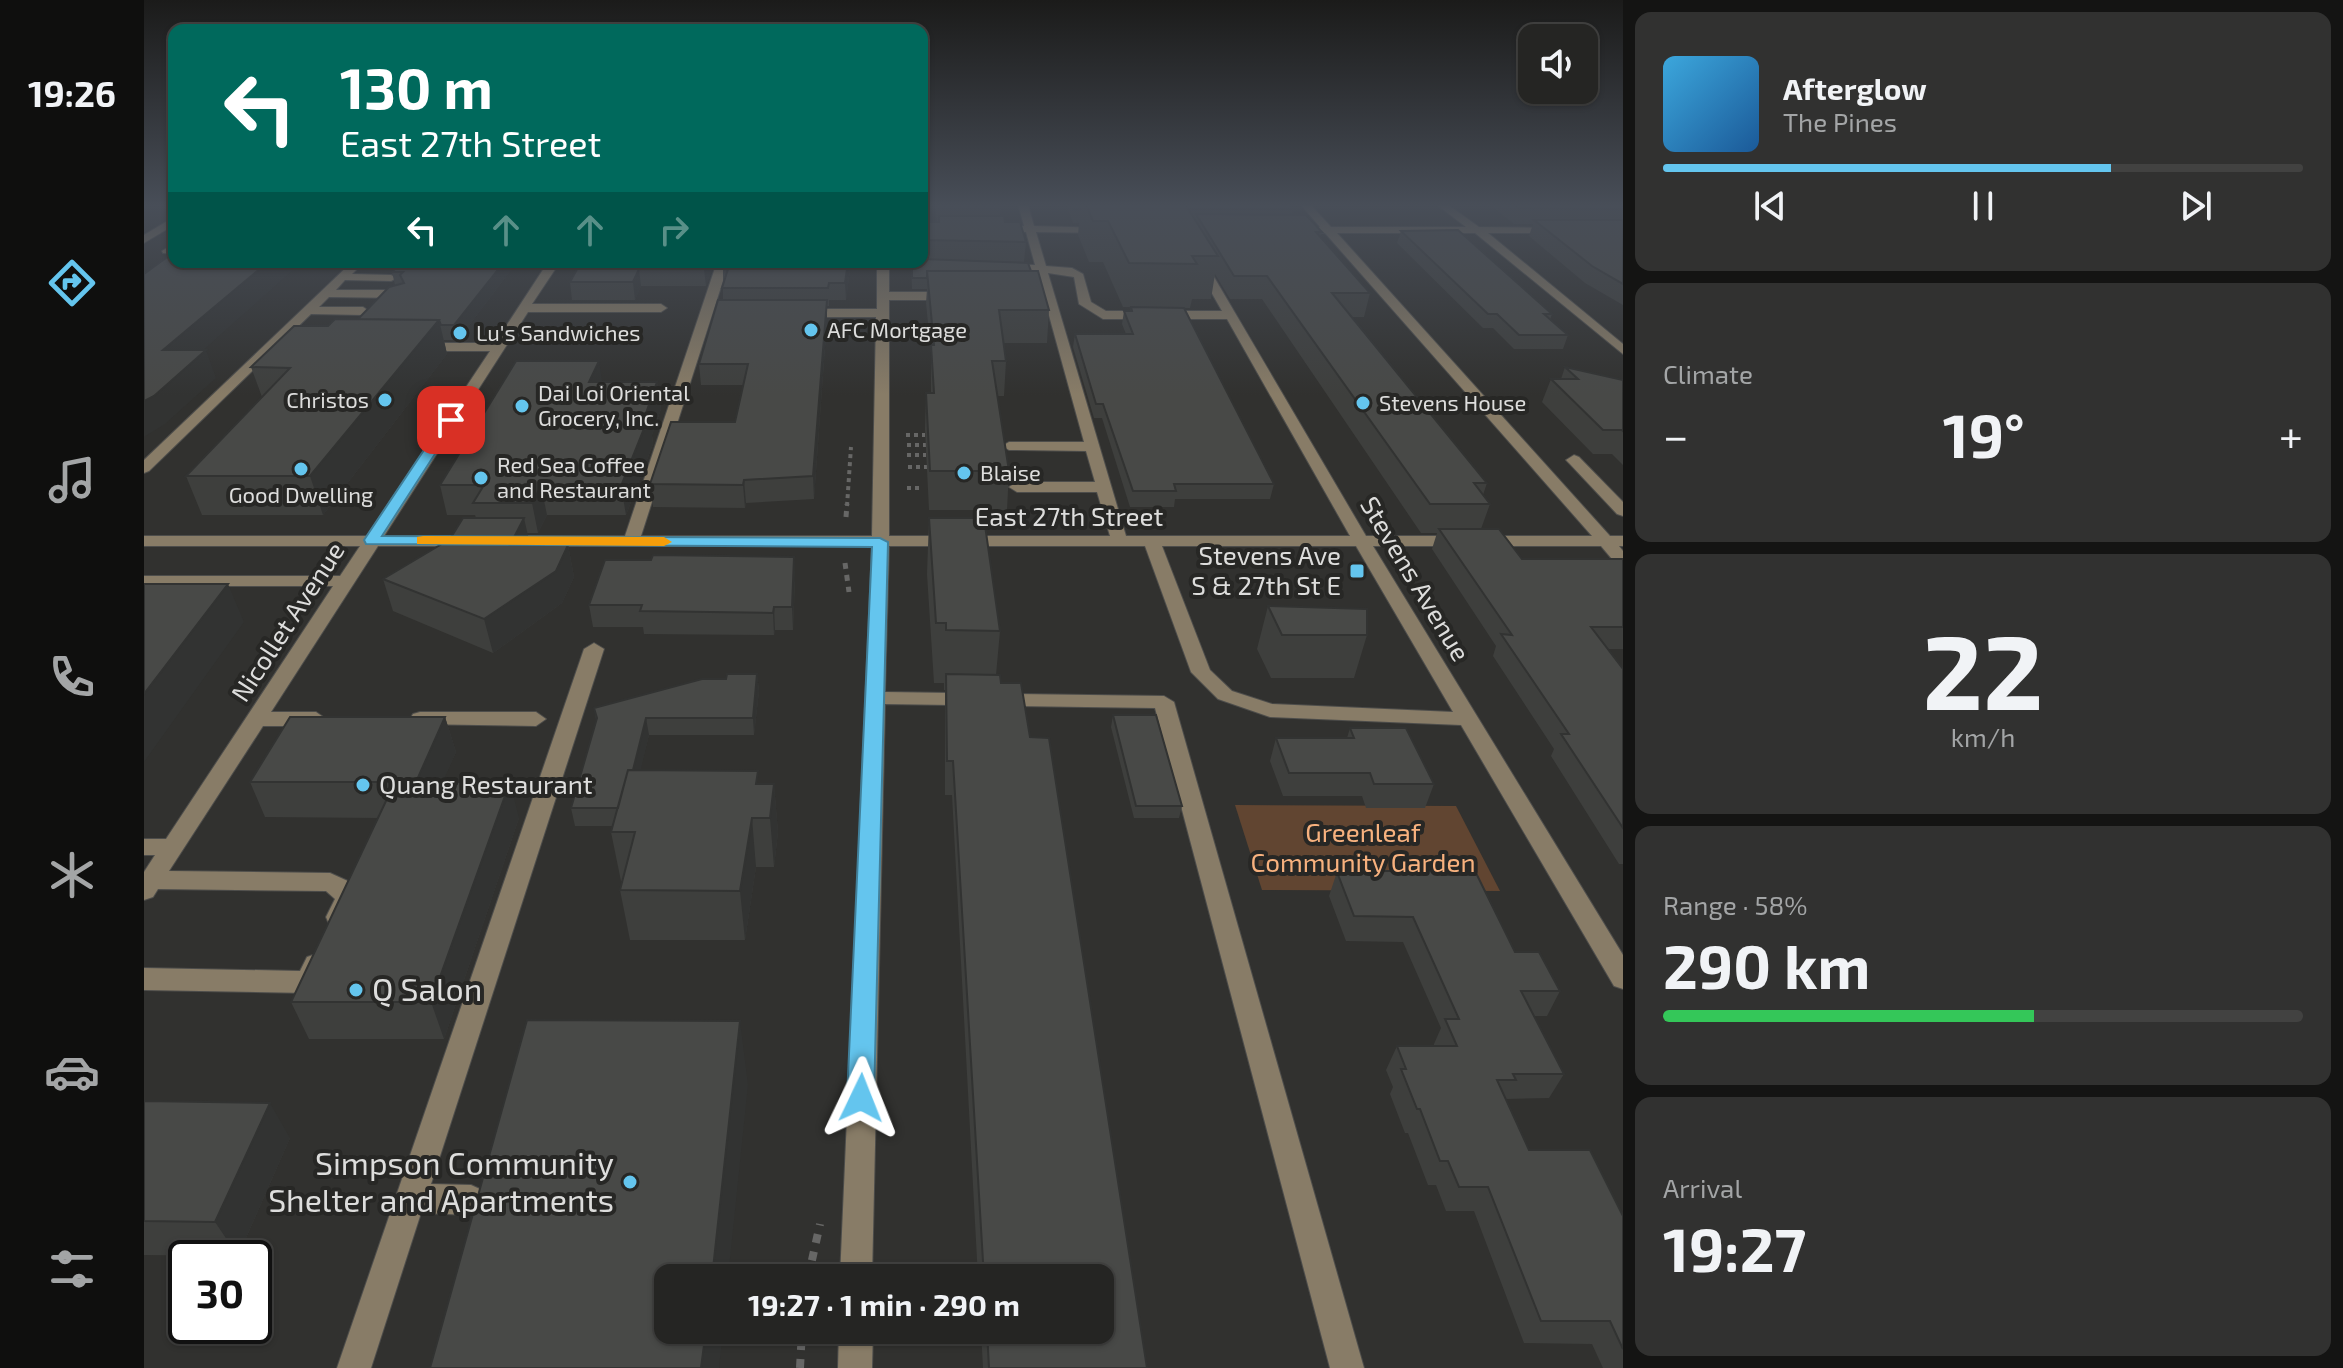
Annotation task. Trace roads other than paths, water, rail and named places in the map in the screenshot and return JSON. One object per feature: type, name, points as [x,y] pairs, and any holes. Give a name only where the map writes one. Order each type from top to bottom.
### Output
[{"type":"street","points":[[144,468],[272,346],[296,330],[309,310],[352,268]]},
{"type":"street","name":"Nicollet Avenue","points":[[148,885],[550,268]]},
{"type":"street","points":[[631,542],[713,313],[722,268]]},
{"type":"street","points":[[856,1264],[880,542],[883,268]]},
{"type":"street","points":[[1041,268],[1041,296],[1092,447],[1120,543]]},
{"type":"street","points":[[1046,268],[1076,273],[1085,304],[1098,314],[1232,315]]},
{"type":"street","name":"Stevens Avenue","points":[[1203,268],[1361,541],[1623,978]]},
{"type":"street","points":[[1362,268],[1623,561]]},
{"type":"street","points":[[1524,268],[1623,350]]},
{"type":"street","points":[[343,277],[391,278]]},
{"type":"street","points":[[326,293],[400,294]]},
{"type":"street","points":[[882,296],[975,296]]},
{"type":"street","points":[[524,308],[661,308]]},
{"type":"street","points":[[309,310],[363,311]]},
{"type":"street","points":[[793,313],[882,313]]},
{"type":"street","points":[[272,346],[288,346]]},
{"type":"street","points":[[398,347],[499,347]]},
{"type":"street","points":[[484,370],[508,370]]},
{"type":"street","points":[[1009,446],[1092,447]]},
{"type":"street","points":[[1574,460],[1623,511]]},
{"type":"street","points":[[1017,487],[1104,487]]},
{"type":"street","name":"East 27th Street","points":[[144,541],[1623,541]]},
{"type":"street","points":[[1152,543],[1201,672],[1225,695],[1270,710],[1470,719]]},
{"type":"street","points":[[144,581],[345,581]]},
{"type":"street","points":[[354,1368],[594,649]]},
{"type":"street","points":[[875,698],[1164,702],[1347,1368]]},
{"type":"street","points":[[256,719],[345,719]]},
{"type":"street","points":[[393,719],[536,719]]},
{"type":"street","points":[[144,847],[173,847]]},
{"type":"street","points":[[144,979],[308,982],[347,899],[341,888],[330,882],[148,885]]},
{"type":"street","points":[[410,1198],[471,1200]]},
{"type":"street","points":[[855,1368],[856,1344]]},
{"type":"place","name":"AFC Mortgage","points":[[811,330]]},
{"type":"place","name":"Lu's Sandwiches","points":[[460,333]]},
{"type":"place","name":"Christos","points":[[385,400]]},
{"type":"place","name":"Stevens House","points":[[1363,403]]},
{"type":"place","name":"Dai Loi Oriental Grocery, Inc.","points":[[522,406]]},
{"type":"place","name":"Good Dwelling","points":[[301,469]]},
{"type":"place","name":"Blaise","points":[[964,473]]},
{"type":"place","name":"Red Sea Coffee and Restaurant","points":[[481,478]]},
{"type":"place","name":"Stevens Ave S & 27th St E","points":[[1357,571]]},
{"type":"place","name":"Quang Restaurant","points":[[363,785]]},
{"type":"place","name":"Q Salon","points":[[356,990]]},
{"type":"place","name":"Simpson Community Shelter and Apartments","points":[[630,1182]]},
{"type":"park label","name":"Greenleaf Community Garden","points":[[1363,848]]}]
